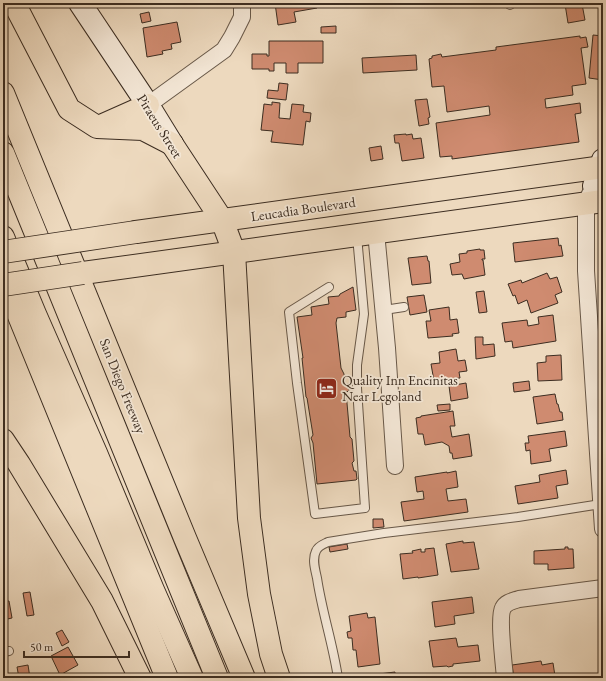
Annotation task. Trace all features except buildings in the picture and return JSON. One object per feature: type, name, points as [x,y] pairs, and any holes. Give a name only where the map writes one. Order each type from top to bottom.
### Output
[{"type":"main road","points":[[14,3],[69,109],[97,127],[143,129],[172,144]]},
{"type":"main road","name":"Piraeus Street","points":[[80,3],[222,220],[234,252],[248,518],[259,594],[271,654],[279,678]]},
{"type":"main road","name":"San Diego Freeway","points":[[3,93],[185,538],[244,678]]},
{"type":"main road","points":[[97,127],[148,106]]},
{"type":"main road","points":[[3,153],[217,678]]},
{"type":"main road","points":[[3,285],[367,234],[598,181]]},
{"type":"main road","name":"Leucadia Boulevard","points":[[3,252],[222,220],[598,181]]},
{"type":"main road","points":[[3,237],[192,678]]},
{"type":"main road","points":[[3,278],[167,678]]},
{"type":"main road","points":[[3,440],[102,601],[140,678]]},
{"type":"street","points":[[148,106],[224,50],[242,17],[242,3]]},
{"type":"street","points":[[598,181],[586,271],[603,529]]},
{"type":"street","points":[[367,234],[384,310],[395,466]]},
{"type":"street","points":[[505,678],[500,620],[504,606],[509,602],[519,599],[603,588]]},
{"type":"lane","points":[[330,287],[289,312],[315,514],[365,508],[357,388],[357,365],[364,314],[367,234]]},
{"type":"lane","points":[[384,310],[404,307]]},
{"type":"lane","points":[[338,678],[336,664],[319,597],[315,567],[314,557],[316,549],[322,545],[328,542],[384,533],[601,504]]},
{"type":"place","name":"Quality Inn Encinitas Near Legoland","points":[[327,388]]}]
